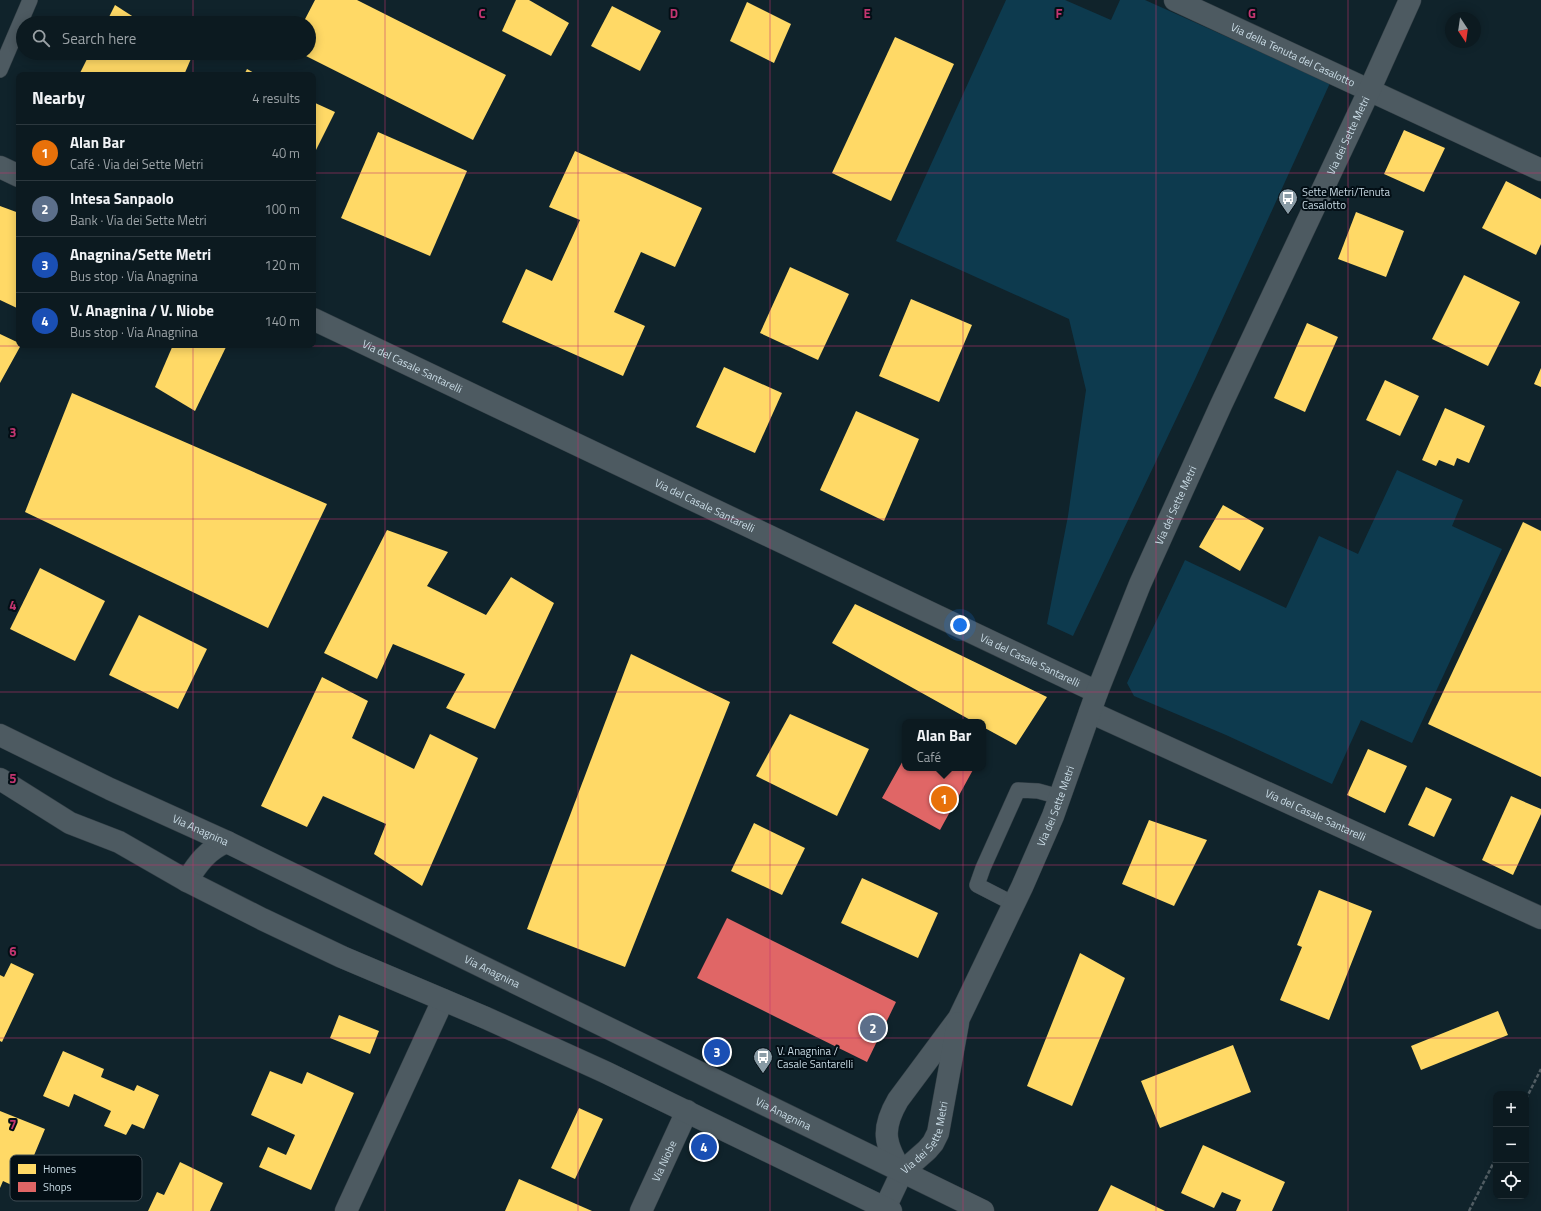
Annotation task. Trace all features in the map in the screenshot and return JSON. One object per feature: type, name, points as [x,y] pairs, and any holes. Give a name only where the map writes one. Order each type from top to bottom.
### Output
[{"type":"street","name":"Via della Tenuta del Casalotto","points":[[1175,0],[1541,170]]},
{"type":"street","name":"Via dei Sette Metri","points":[[959,1018],[938,1133],[933,1143],[927,1150],[902,1172],[889,1150],[887,1140],[887,1130],[892,1111],[898,1100],[959,1018],[1014,904],[1039,850],[1060,797],[1093,702],[1140,584],[1221,405],[1369,91],[1410,0]]},
{"type":"street","points":[[0,167],[16,175]]},
{"type":"street","name":"Via del Casale Santarelli","points":[[316,320],[1093,702],[1541,918]]},
{"type":"street","name":"Via Anagnina","points":[[0,735],[110,789],[227,842],[983,1211]]},
{"type":"street","points":[[0,779],[70,823],[119,842],[187,881],[269,923],[592,1065],[888,1210],[902,1172]]},
{"type":"street","points":[[187,881],[198,862],[205,855],[227,842]]},
{"type":"street","points":[[346,1211],[443,1000]]},
{"type":"street","name":"Via Niobe","points":[[642,1211],[687,1111]]},
{"type":"lane","points":[[23,16],[30,0]]},
{"type":"lane","points":[[0,70],[16,33]]},
{"type":"lane","points":[[1014,904],[978,886],[983,868],[1018,790],[1038,791],[1060,797]]},
{"type":"path","points":[[1529,1093],[1541,1069]]},
{"type":"path","points":[[1469,1211],[1493,1163]]},
{"type":"shaded area","points":[[1006,0],[1065,0],[1111,20],[1120,0],[1145,0],[1330,83],[1196,377],[1073,636],[1047,624],[1068,516],[1086,390],[1069,319],[896,241]]},
{"type":"shaded area","points":[[1397,470],[1463,500],[1452,526],[1502,549],[1412,743],[1361,720],[1332,784],[1226,735],[1134,696],[1127,683],[1185,560],[1286,608],[1319,536],[1358,554]]},
{"type":"building: Homes","points":[[315,0],[357,0],[506,75],[473,140],[314,60],[316,60],[316,16],[307,16]]},
{"type":"building: Homes","points":[[516,0],[529,0],[569,23],[551,56],[502,31]]},
{"type":"building: Homes","points":[[747,2],[791,24],[774,63],[730,41]]},
{"type":"building: Homes","points":[[115,5],[132,16],[110,16]]},
{"type":"building: Homes","points":[[612,6],[661,31],[640,71],[591,46]]},
{"type":"building: Homes","points":[[895,37],[954,64],[891,201],[832,173]]},
{"type":"building: Homes","points":[[86,60],[190,60],[185,72],[80,72]]},
{"type":"building: Homes","points":[[247,69],[252,72],[246,72]]},
{"type":"building: Homes","points":[[316,103],[335,112],[316,150]]},
{"type":"building: Homes","points":[[1404,130],[1445,148],[1424,192],[1384,174]]},
{"type":"building: Homes","points":[[378,132],[467,171],[430,256],[341,218]]},
{"type":"building: Homes","points":[[575,151],[702,208],[675,267],[641,252],[614,312],[645,326],[623,376],[502,322],[526,269],[552,281],[580,220],[549,207]]},
{"type":"building: Homes","points":[[1506,181],[1541,199],[1541,244],[1536,255],[1482,228]]},
{"type":"building: Homes","points":[[0,206],[16,212],[16,308],[0,300]]},
{"type":"building: Homes","points":[[1356,212],[1404,231],[1386,277],[1338,259]]},
{"type":"building: Homes","points":[[790,267],[849,294],[818,360],[760,333]]},
{"type":"building: Homes","points":[[1464,275],[1520,302],[1488,366],[1432,339]]},
{"type":"building: Homes","points":[[911,299],[972,325],[939,402],[879,376]]},
{"type":"building: Homes","points":[[1307,323],[1338,337],[1305,412],[1274,398]]},
{"type":"building: Homes","points":[[0,334],[16,342],[16,348],[19,348],[0,383]]},
{"type":"building: Homes","points":[[172,348],[226,348],[195,411],[155,387]]},
{"type":"building: Homes","points":[[724,367],[782,393],[755,453],[696,427]]},
{"type":"building: Homes","points":[[1541,368],[1541,387],[1534,384]]},
{"type":"building: Homes","points":[[1385,380],[1419,396],[1400,436],[1366,420]]},
{"type":"building: Homes","points":[[72,393],[327,504],[268,628],[25,512]]},
{"type":"building: Homes","points":[[1445,408],[1485,426],[1469,463],[1457,458],[1454,466],[1439,460],[1436,466],[1422,460]]},
{"type":"building: Homes","points":[[856,411],[919,439],[884,521],[820,490]]},
{"type":"building: Homes","points":[[1223,505],[1264,528],[1240,571],[1199,547]]},
{"type":"building: Homes","points":[[1523,522],[1541,531],[1541,777],[1428,724]]},
{"type":"building: Homes","points":[[387,530],[448,552],[427,586],[486,615],[511,577],[554,603],[495,729],[446,708],[465,674],[393,644],[377,679],[324,653]]},
{"type":"building: Homes","points":[[40,568],[105,601],[75,661],[10,629]]},
{"type":"building: Homes","points":[[855,604],[1047,697],[1016,745],[986,729],[986,719],[969,719],[832,643]]},
{"type":"building: Homes","points":[[139,615],[207,649],[178,709],[109,675]]},
{"type":"building: Homes","points":[[631,654],[730,702],[625,967],[527,929]]},
{"type":"building: Homes","points":[[322,677],[368,701],[352,738],[414,769],[430,734],[478,758],[422,886],[374,854],[386,824],[323,796],[307,827],[261,806]]},
{"type":"building: Homes","points":[[790,714],[869,749],[837,816],[756,776]]},
{"type":"building: Homes","points":[[1368,749],[1407,766],[1385,813],[1347,795]]},
{"type":"building: Homes","points":[[1426,787],[1452,799],[1434,837],[1408,825]]},
{"type":"building: Homes","points":[[1511,796],[1541,809],[1541,814],[1513,875],[1482,860]]},
{"type":"building: Homes","points":[[1149,820],[1207,840],[1174,906],[1122,884]]},
{"type":"building: Homes","points":[[754,823],[805,848],[782,895],[731,871]]},
{"type":"building: Homes","points":[[862,878],[938,913],[918,958],[841,923]]},
{"type":"building: Homes","points":[[1319,890],[1372,911],[1329,1020],[1280,1000],[1302,947],[1297,945]]},
{"type":"building: Homes","points":[[1080,953],[1125,978],[1072,1106],[1027,1086]]},
{"type":"building: Homes","points":[[11,963],[34,974],[2,1042],[0,1041],[0,975],[4,977]]},
{"type":"building: Homes","points":[[1498,1011],[1508,1035],[1421,1070],[1411,1046]]},
{"type":"building: Homes","points":[[339,1015],[379,1031],[370,1054],[330,1038]]},
{"type":"building: Homes","points":[[1233,1045],[1251,1092],[1160,1128],[1141,1081]]},
{"type":"building: Homes","points":[[63,1051],[104,1069],[101,1077],[134,1091],[137,1085],[159,1095],[144,1129],[132,1124],[126,1135],[104,1126],[111,1111],[74,1094],[69,1107],[43,1096]]},
{"type":"building: Homes","points":[[270,1071],[302,1084],[307,1072],[354,1093],[311,1190],[259,1167],[268,1147],[286,1155],[295,1135],[251,1115]]},
{"type":"building: Homes","points":[[579,1108],[603,1119],[575,1179],[551,1168]]},
{"type":"building: Homes","points":[[0,1111],[45,1129],[34,1155],[10,1155],[10,1184],[3,1181],[0,1188]]},
{"type":"building: Homes","points":[[1203,1145],[1285,1182],[1272,1211],[1236,1211],[1241,1200],[1222,1192],[1214,1208],[1181,1193]]},
{"type":"building: Homes","points":[[180,1162],[223,1183],[210,1211],[148,1211],[157,1192],[164,1195]]},
{"type":"building: Homes","points":[[519,1179],[592,1211],[505,1211]]},
{"type":"building: Homes","points":[[1111,1185],[1165,1211],[1098,1211]]},
{"type":"building: Shops","points":[[902,762],[902,771],[972,771],[940,830],[882,798]]},
{"type":"building: Shops","points":[[727,918],[896,1002],[867,1062],[697,978]]},
{"type":"place","name":"Sette Metri/Tenuta Casalotto","points":[[1288,215]]},
{"type":"place","name":"Alan Bar","points":[[944,799]]},
{"type":"place","name":"Intesa Sanpaolo","points":[[873,1028]]},
{"type":"place","name":"Anagnina/Sette Metri","points":[[717,1052]]},
{"type":"place","name":"V. Anagnina / Casale Santarelli","points":[[763,1074]]},
{"type":"place","name":"V. Anagnina / V. Niobe","points":[[704,1147]]}]
